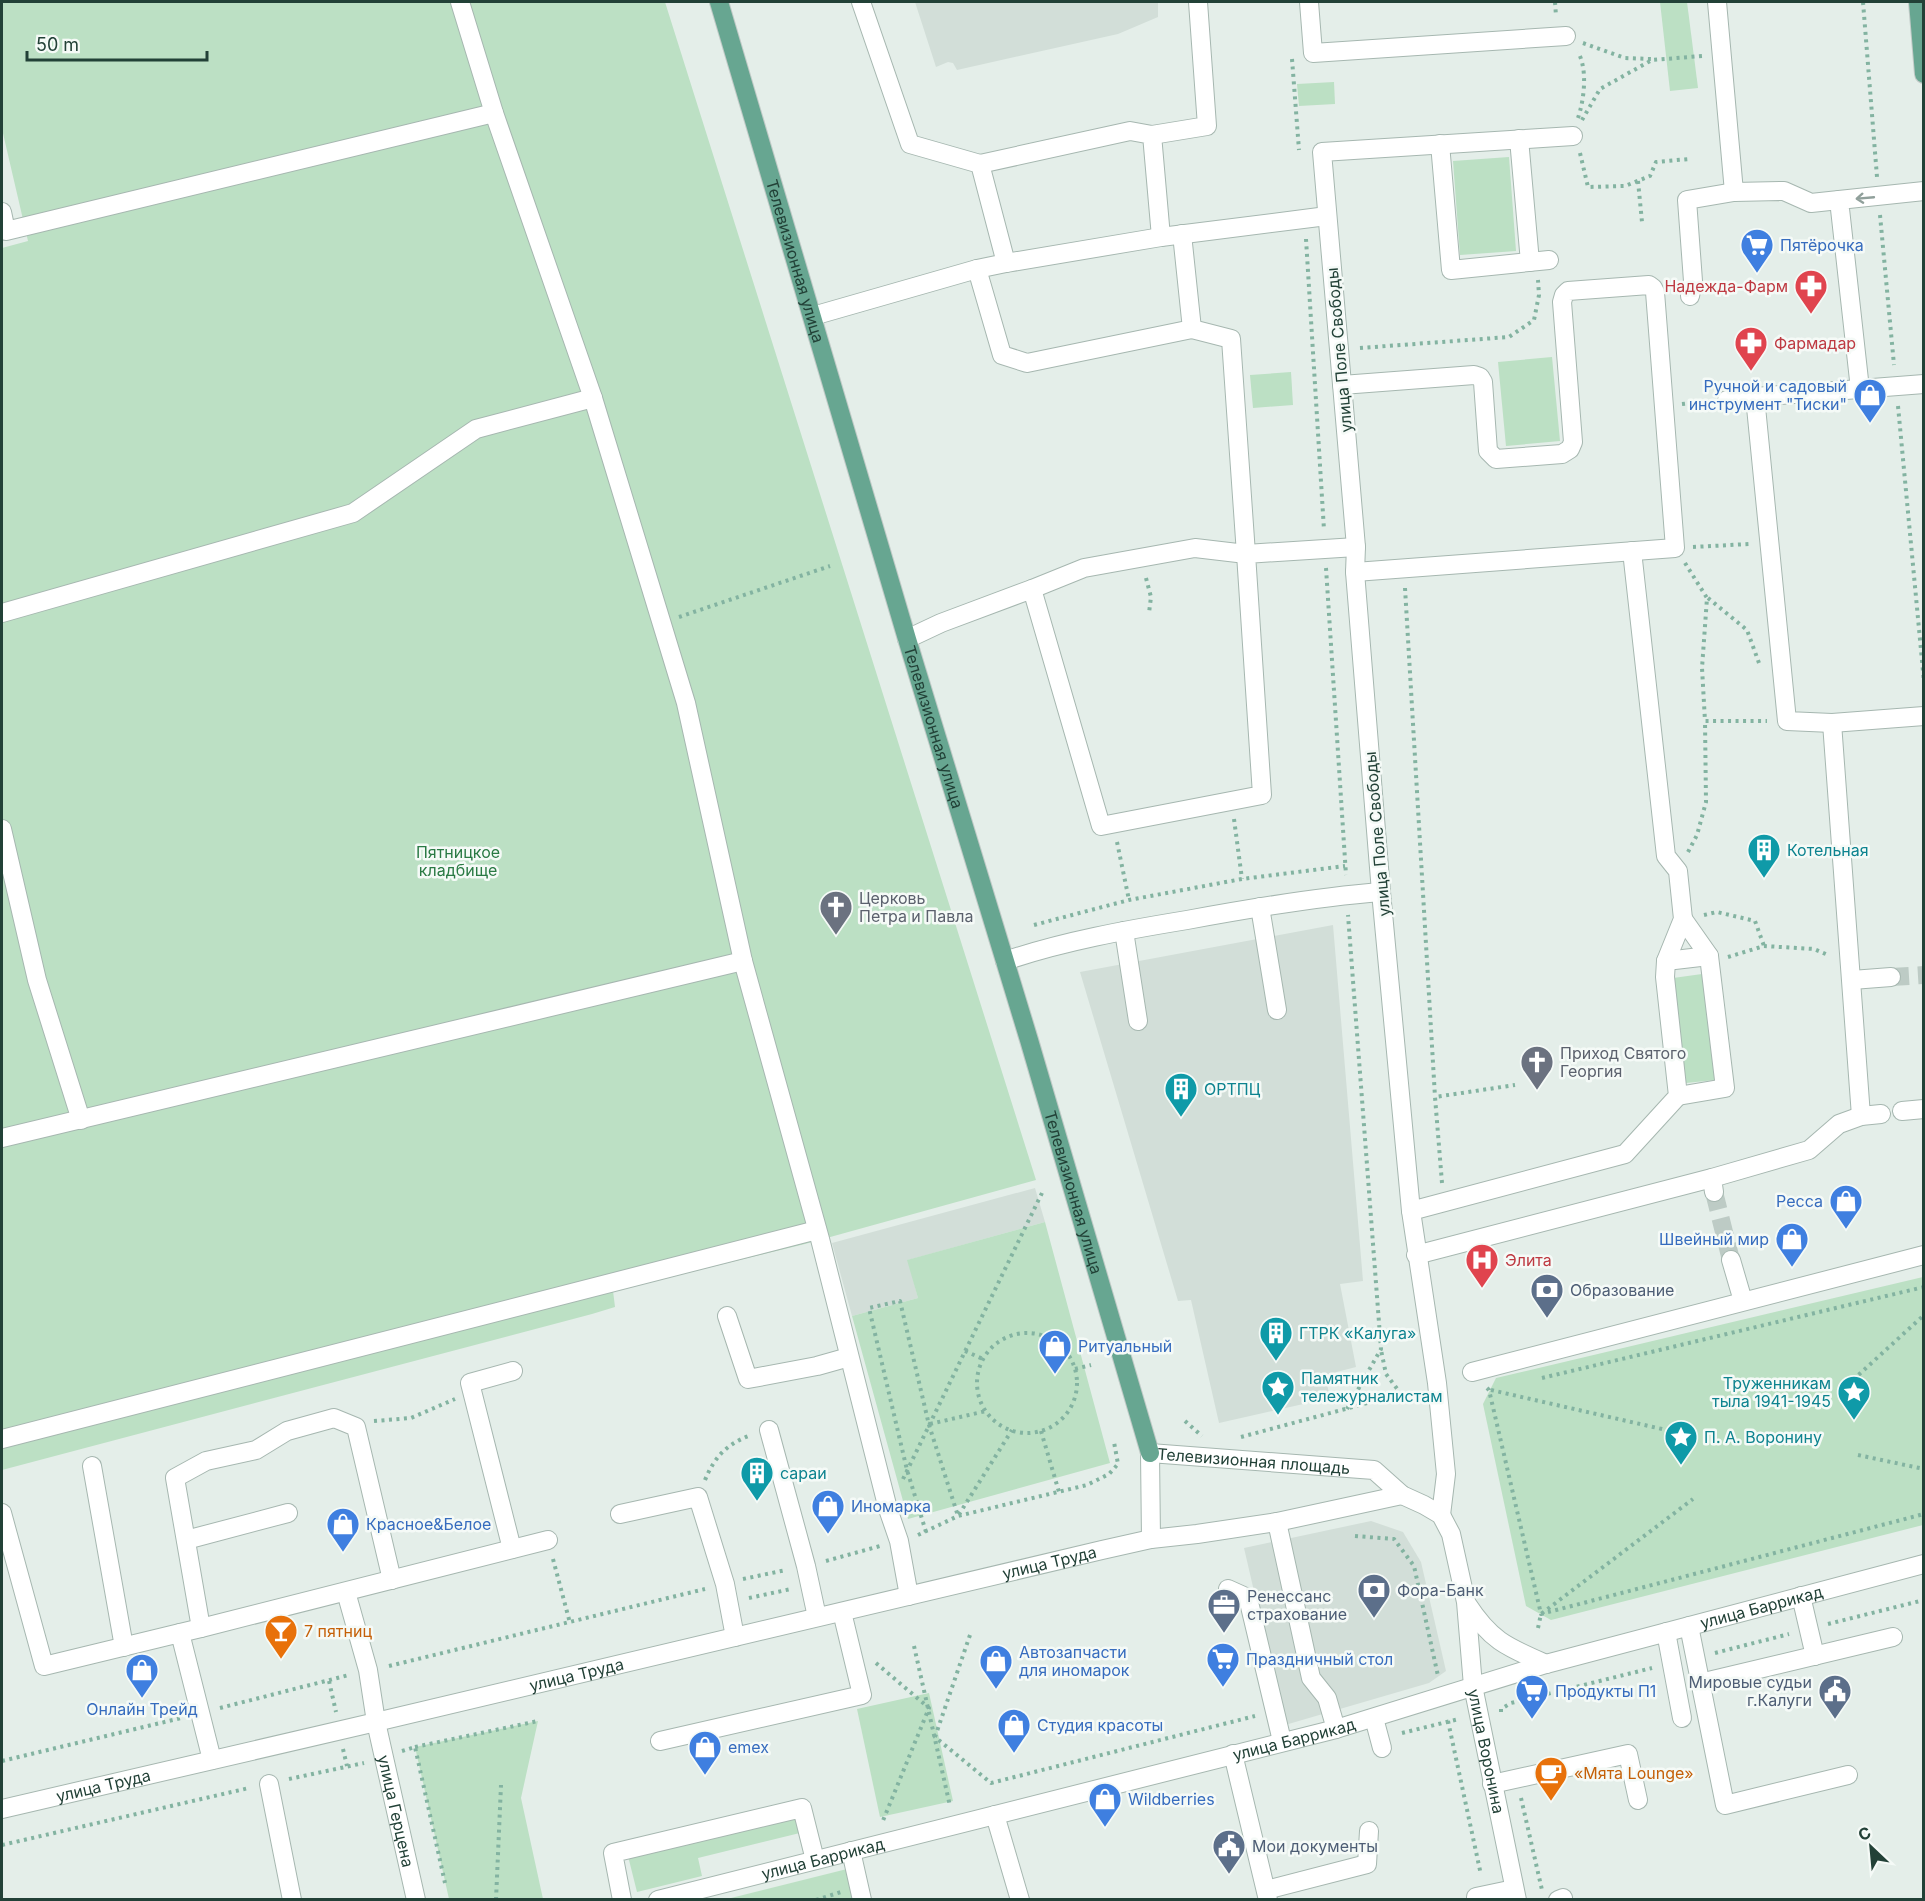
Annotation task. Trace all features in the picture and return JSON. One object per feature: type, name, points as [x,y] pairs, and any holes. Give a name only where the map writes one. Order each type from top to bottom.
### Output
[{"type":"main road","name":"Телевизионная улица","points":[[719,2],[1150,1453]]},
{"type":"main road","points":[[1918,2],[1923,74]]},
{"type":"street","points":[[460,2],[494,113],[593,398],[686,703],[743,961],[817,1230],[888,1509],[899,1541],[909,1596]]},
{"type":"street","points":[[861,2],[910,144],[981,164],[1130,131],[1152,135],[1207,126],[1198,2]]},
{"type":"street","points":[[1309,2],[1313,53],[1566,36]]},
{"type":"street","points":[[1717,2],[1734,192]]},
{"type":"street","points":[[2,212],[6,231],[494,113]]},
{"type":"street","points":[[1152,135],[1161,237]]},
{"type":"street","points":[[1520,139],[1539,261],[1451,270],[1440,144],[1520,139],[1573,136]]},
{"type":"street","name":"улица Поле Свободы","points":[[1440,144],[1322,152],[1356,547],[1355,572],[1381,892],[1411,1211],[1437,1383],[1446,1474],[1441,1515]]},
{"type":"street","points":[[981,164],[1006,263]]},
{"type":"street","points":[[1690,296],[1693,281],[1687,200],[1734,192],[1784,191],[1811,203],[1923,191]]},
{"type":"street","points":[[1839,200],[1860,389]]},
{"type":"street","points":[[813,316],[977,269],[1006,263],[1161,237],[1327,216]]},
{"type":"street","points":[[1182,234],[1192,329]]},
{"type":"street","points":[[977,269],[1002,354],[1027,363],[1192,329],[1231,339],[1262,795],[1101,826],[1032,589]]},
{"type":"street","points":[[1342,385],[1474,375],[1480,377],[1483,382],[1488,451],[1492,456],[1496,459],[1562,454],[1570,449],[1573,442],[1562,303],[1564,295],[1568,291],[1649,285],[1655,292],[1675,548],[1355,572]]},
{"type":"street","points":[[1727,400],[1923,384]]},
{"type":"street","points":[[1755,397],[1787,721],[1832,723],[1923,716]]},
{"type":"street","points":[[2,613],[353,513],[476,429],[593,398]]},
{"type":"street","points":[[907,639],[941,623],[1084,568],[1195,548],[1246,554],[1356,547]]},
{"type":"street","points":[[1632,551],[1666,855],[1678,871],[1683,920],[1666,961],[1665,977],[1678,1096]]},
{"type":"street","points":[[1832,723],[1861,1116]]},
{"type":"street","points":[[2,829],[37,980],[81,1120]]},
{"type":"street","points":[[1005,962],[1042,948],[1124,931],[1260,907],[1381,892]]},
{"type":"street","points":[[1260,907],[1277,1010]]},
{"type":"street","points":[[1411,1211],[1625,1154],[1678,1096],[1725,1088],[1709,956],[1683,920]]},
{"type":"street","points":[[1124,931],[1138,1021]]},
{"type":"street","points":[[1666,961],[1709,956]]},
{"type":"street","points":[[2,1138],[743,961]]},
{"type":"street","points":[[1852,973],[1891,977]]},
{"type":"street","points":[[1902,1111],[1923,1109]]},
{"type":"street","points":[[1416,1255],[1713,1185],[1809,1150],[1839,1124],[1861,1116],[1881,1114]]},
{"type":"street","points":[[2,1439],[817,1230]]},
{"type":"street","points":[[1473,1372],[1923,1255]]},
{"type":"street","points":[[1731,1260],[1743,1301]]},
{"type":"street","points":[[727,1316],[748,1379],[818,1366],[849,1357]]},
{"type":"street","points":[[512,1549],[470,1383],[513,1371]]},
{"type":"street","points":[[201,1628],[175,1478],[206,1461],[256,1450],[287,1431],[334,1418],[356,1427],[392,1580]]},
{"type":"street","points":[[768,1430],[801,1567],[817,1617]]},
{"type":"street","name":"Телевизионная площадь","points":[[1151,1539],[1150,1453],[1374,1470],[1402,1496],[1441,1515]]},
{"type":"street","points":[[92,1466],[124,1647]]},
{"type":"street","points":[[1151,1539],[1277,1522],[1402,1496]]},
{"type":"street","points":[[620,1514],[698,1497],[731,1582],[735,1637]]},
{"type":"street","points":[[186,1540],[288,1513]]},
{"type":"street","points":[[2,1514],[10,1577],[44,1666],[548,1540]]},
{"type":"street","points":[[1441,1515],[1451,1534],[1466,1602],[1481,1626],[1504,1645],[1546,1664]]},
{"type":"street","points":[[1277,1522],[1311,1678],[1328,1698],[1336,1729]]},
{"type":"street","name":"улица Труда","points":[[2,1809],[1151,1539]]},
{"type":"street","name":"улица Баррикад","points":[[658,1899],[711,1893],[815,1860],[1336,1729],[1546,1664],[1923,1564]]},
{"type":"street","points":[[1228,1588],[1248,1598],[1282,1742]]},
{"type":"street","name":"улица Герцена","points":[[346,1592],[368,1670],[376,1722],[416,1899]]},
{"type":"street","points":[[1801,1596],[1815,1656]]},
{"type":"street","name":"улица Воронина","points":[[1466,1602],[1473,1686],[1515,1894]]},
{"type":"street","points":[[660,1740],[862,1695],[842,1611]]},
{"type":"street","points":[[1689,1626],[1725,1805],[1848,1775]]},
{"type":"street","points":[[1666,1632],[1682,1718]]},
{"type":"street","points":[[180,1633],[212,1760]]},
{"type":"street","points":[[1700,1683],[1893,1637]]},
{"type":"street","points":[[1374,1718],[1382,1748]]},
{"type":"street","points":[[1233,1754],[1267,1894],[1367,1864],[1369,1831]]},
{"type":"street","points":[[1492,1784],[1628,1754],[1638,1800]]},
{"type":"street","points":[[269,1784],[292,1899]]},
{"type":"street","points":[[622,1899],[613,1853],[802,1808],[815,1860]]},
{"type":"street","points":[[995,1815],[1020,1899]]},
{"type":"street","points":[[851,1851],[862,1899]]},
{"type":"street","points":[[1476,1897],[1515,1894]]},
{"type":"path","points":[[1555,2],[1556,18],[1580,55],[1583,71],[1581,110],[1573,136],[1583,160],[1588,187],[1625,186],[1650,176],[1656,162],[1689,159]]},
{"type":"path","points":[[1863,2],[1923,682]]},
{"type":"path","points":[[1566,36],[1625,58],[1652,60],[1697,57],[1721,52]]},
{"type":"path","points":[[1292,58],[1300,161]]},
{"type":"path","points":[[1573,136],[1600,89],[1652,60]]},
{"type":"path","points":[[1638,181],[1642,222]]},
{"type":"path","points":[[1232,1440],[1401,1394],[1386,1374],[1381,1349],[1345,866],[1305,218]]},
{"type":"path","points":[[1338,350],[1509,337],[1534,320],[1539,295],[1539,261]]},
{"type":"path","points":[[1760,664],[1747,630],[1707,598],[1675,548],[1769,543]]},
{"type":"path","points":[[1141,557],[1151,597],[1149,613]]},
{"type":"path","points":[[662,623],[830,566]]},
{"type":"path","points":[[1404,568],[1443,1203]]},
{"type":"path","points":[[1678,871],[1697,835],[1706,802],[1702,668],[1707,598]]},
{"type":"path","points":[[1705,721],[1787,721]]},
{"type":"path","points":[[1231,801],[1242,879]]},
{"type":"path","points":[[1113,823],[1129,900]]},
{"type":"path","points":[[1034,925],[1129,900],[1242,879],[1345,866]]},
{"type":"path","points":[[1683,920],[1717,912],[1755,921],[1764,946]]},
{"type":"path","points":[[1709,956],[1732,957],[1764,946],[1814,949],[1852,973]]},
{"type":"path","points":[[1435,1097],[1515,1085]]},
{"type":"path","points":[[868,1549],[1042,1193]]},
{"type":"path","points":[[1535,1380],[1923,1287]]},
{"type":"path","points":[[926,1532],[907,1470],[869,1308],[900,1301],[929,1425],[957,1516]]},
{"type":"path","points":[[1842,1390],[1923,1315]]},
{"type":"path","points":[[1022,1333],[1032,1333],[1051,1339],[1059,1344],[1075,1369],[1077,1388],[1071,1407],[1059,1422],[1041,1431],[1012,1430],[995,1421],[986,1411],[977,1388],[977,1378],[983,1359],[995,1344],[1022,1333]]},
{"type":"path","points":[[1347,1409],[1381,1349]]},
{"type":"path","points":[[965,1351],[983,1359]]},
{"type":"path","points":[[1075,1369],[1091,1365]]},
{"type":"path","points":[[1473,1372],[1489,1390],[1540,1614],[1539,1628]]},
{"type":"path","points":[[1489,1390],[1501,1388]]},
{"type":"path","points":[[1489,1390],[1675,1432]]},
{"type":"path","points":[[356,1427],[376,1420],[411,1418],[473,1393]]},
{"type":"path","points":[[929,1425],[986,1411]]},
{"type":"path","points":[[1185,1421],[1205,1438]]},
{"type":"path","points":[[698,1497],[711,1465],[733,1442],[768,1430]]},
{"type":"path","points":[[957,1516],[1012,1430]]},
{"type":"path","points":[[1041,1431],[1059,1492]]},
{"type":"path","points":[[2,1761],[368,1670],[801,1567],[899,1541],[926,1532],[957,1516],[1087,1485],[1109,1474],[1118,1464],[1114,1442]]},
{"type":"path","points":[[1858,1455],[1923,1469]]},
{"type":"path","points":[[1540,1614],[1692,1499]]},
{"type":"path","points":[[1540,1614],[1923,1514]]},
{"type":"path","points":[[548,1540],[570,1623]]},
{"type":"path","points":[[731,1582],[744,1599],[791,1589],[801,1567]]},
{"type":"path","points":[[1695,1658],[1923,1600]]},
{"type":"path","points":[[935,1737],[970,1635]]},
{"type":"path","points":[[914,1646],[955,1825]]},
{"type":"path","points":[[868,1657],[929,1708]]},
{"type":"path","points":[[1503,1720],[1501,1708],[1511,1702],[1672,1664]]},
{"type":"path","points":[[873,1825],[883,1823],[929,1708]]},
{"type":"path","points":[[935,1737],[991,1783],[1275,1711]]},
{"type":"path","points":[[415,1747],[538,1721]]},
{"type":"path","points":[[1516,1778],[1544,1899]]},
{"type":"path","points":[[496,1899],[501,1785]]},
{"type":"shaded area","points":[[915,2],[1158,2],[1158,17],[1118,34],[957,70],[953,63],[948,62],[936,67]]},
{"type":"shaded area","points":[[1333,925],[1363,1281],[1340,1284],[1356,1367],[1325,1375],[1330,1398],[1219,1423],[1191,1300],[1178,1301],[1080,972]]},
{"type":"shaded area","points":[[1035,1188],[1045,1222],[908,1260],[918,1298],[852,1316],[832,1243]]},
{"type":"shaded area","points":[[1371,1521],[1403,1532],[1421,1562],[1446,1671],[1429,1683],[1285,1725],[1244,1548]]},
{"type":"green space","name":"Пятницкое кладбище","points":[[2,2],[665,2],[1036,1180],[805,1244],[613,1291],[615,1307],[592,1314],[2,1470],[2,248],[28,241],[2,129]]},
{"type":"green space","points":[[1660,2],[1687,2],[1698,88],[1670,91]]},
{"type":"green space","points":[[1334,82],[1335,104],[1299,106],[1297,84]]},
{"type":"green space","points":[[1509,157],[1516,251],[1460,255],[1453,161]]},
{"type":"green space","points":[[1552,357],[1560,441],[1506,446],[1498,362]]},
{"type":"green space","points":[[1291,372],[1293,405],[1253,408],[1250,375]]},
{"type":"green space","points":[[1702,974],[1715,1080],[1686,1083],[1673,978]]},
{"type":"green space","points":[[1045,1222],[1110,1463],[908,1519],[852,1316],[918,1298],[907,1260]]},
{"type":"green space","points":[[1923,1277],[1923,1525],[1551,1620],[1526,1606],[1483,1404],[1496,1378]]},
{"type":"green space","points":[[929,1693],[953,1801],[880,1817],[857,1709]]},
{"type":"green space","points":[[538,1721],[521,1798],[543,1899],[449,1899],[415,1747]]},
{"type":"green space","points":[[800,1814],[804,1832],[698,1858],[702,1876],[637,1892],[628,1856]]},
{"type":"green space","points":[[847,1869],[854,1900],[723,1900]]},
{"type":"tunnel","points":[[1891,977],[1924,975]]},
{"type":"tunnel","points":[[1714,1192],[1731,1260]]},
{"type":"place","name":"Пятёрочка","points":[[1757,274]]},
{"type":"place","name":"Надежда-Фарм","points":[[1811,315]]},
{"type":"place","name":"Фармадар","points":[[1751,372]]},
{"type":"place","name":"Ручной и садовый инструмент \"Тиски\"","points":[[1870,424]]},
{"type":"place","name":"Котельная","points":[[1764,879]]},
{"type":"place","name":"Церковь Петра и Павла","points":[[836,936]]},
{"type":"place","name":"Приход Святого Георгия","points":[[1537,1091]]},
{"type":"place","name":"ОРТПЦ","points":[[1181,1118]]},
{"type":"place","name":"Ресса","points":[[1846,1230]]},
{"type":"place","name":"Швейный мир","points":[[1792,1268]]},
{"type":"place","name":"Элита","points":[[1482,1289]]},
{"type":"place","name":"Образование","points":[[1547,1319]]},
{"type":"place","name":"ГТРК «Калуга»","points":[[1276,1362]]},
{"type":"place","name":"Ритуальный","points":[[1055,1375]]},
{"type":"place","name":"Памятник тележурналистам","points":[[1278,1416]]},
{"type":"place","name":"Труженникам тыла 1941-1945","points":[[1854,1421]]},
{"type":"place","name":"П. А. Воронину","points":[[1681,1466]]},
{"type":"place","name":"сараи","points":[[757,1502]]},
{"type":"place","name":"Иномарка","points":[[828,1535]]},
{"type":"place","name":"Красное&Белое","points":[[343,1553]]},
{"type":"place","name":"Фора-Банк","points":[[1374,1619]]},
{"type":"place","name":"Ренессанс страхование","points":[[1224,1634]]},
{"type":"place","name":"7 пятниц","points":[[281,1660]]},
{"type":"place","name":"Праздничный стол","points":[[1223,1688]]},
{"type":"place","name":"Автозапчасти для иномарок","points":[[996,1690]]},
{"type":"place","name":"Онлайн Трейд","points":[[142,1699]]},
{"type":"place","name":"Продукты П1","points":[[1532,1720]]},
{"type":"place","name":"Мировые судьи г.Калуги","points":[[1835,1720]]},
{"type":"place","name":"Студия красоты","points":[[1014,1754]]},
{"type":"place","name":"emex","points":[[705,1776]]},
{"type":"place","name":"«Мята Lounge»","points":[[1551,1802]]},
{"type":"place","name":"Wildberries","points":[[1105,1828]]},
{"type":"place","name":"Мои документы","points":[[1229,1875]]}]
